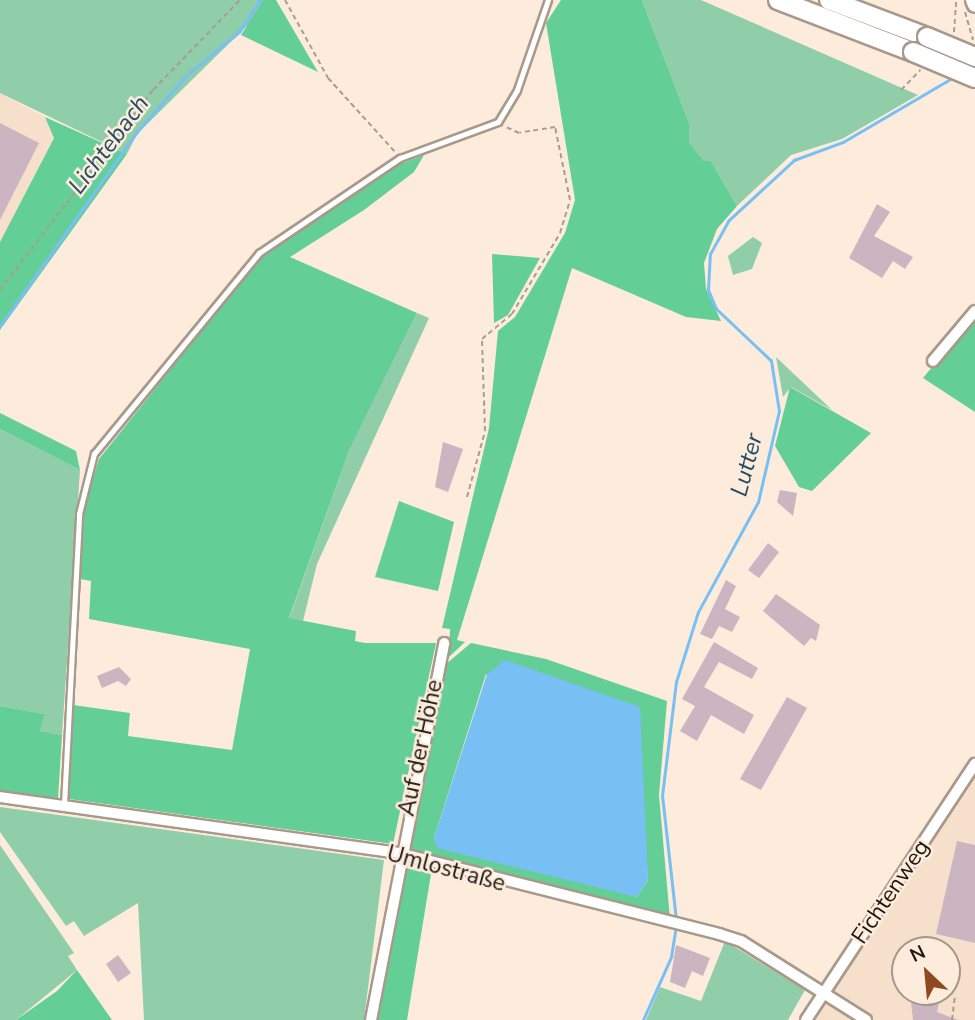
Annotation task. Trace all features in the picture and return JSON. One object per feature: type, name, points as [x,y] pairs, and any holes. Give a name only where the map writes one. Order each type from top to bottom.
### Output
[{"type":"highway","points":[[778,0],[975,78]]},
{"type":"highway","points":[[829,0],[975,57]]},
{"type":"street","points":[[933,361],[975,311]]},
{"type":"street","name":"Auf der Höhe","points":[[371,1020],[399,853],[444,643]]},
{"type":"street","name":"Fichtenweg","points":[[806,1020],[821,992],[975,764]]},
{"type":"street","name":"Umlostraße","points":[[0,797],[399,853],[741,941],[866,1020]]},
{"type":"lane","points":[[64,807],[79,514],[94,454],[259,253],[400,158],[498,122],[517,90],[548,0]]},
{"type":"path","points":[[0,290],[153,90],[240,0]]},
{"type":"path","points":[[285,0],[328,78],[400,158]]},
{"type":"path","points":[[963,0],[975,44]]},
{"type":"path","points":[[467,497],[485,431],[482,339],[512,314],[560,233],[570,200],[555,127],[519,133],[498,122]]},
{"type":"shaded area","points":[[0,93],[45,117],[54,137],[0,242]]},
{"type":"shaded area","points":[[975,772],[975,1020],[810,1020],[873,928]]},
{"type":"green space","points":[[0,0],[263,0],[257,16],[137,134],[127,154],[0,93]]},
{"type":"green space","points":[[263,0],[276,0],[318,72],[241,35]]},
{"type":"green space","points":[[561,0],[642,0],[689,123],[689,142],[703,161],[711,161],[737,206],[717,229],[704,263],[706,289],[721,321],[686,317],[572,268],[457,640],[465,642],[449,657],[450,629],[442,628],[489,428],[498,331],[515,317],[565,233],[575,200],[546,23]]},
{"type":"green space","points":[[642,0],[701,0],[918,95],[842,139],[791,155],[737,206],[711,161],[703,162],[689,142],[689,123]]},
{"type":"green space","points":[[45,117],[127,154],[0,330],[0,242],[54,138]]},
{"type":"green space","points":[[424,155],[414,172],[364,210],[290,257],[417,313],[349,451],[289,618],[356,631],[355,641],[365,643],[436,643],[393,844],[69,799],[73,705],[130,713],[128,736],[232,750],[250,649],[89,619],[91,581],[80,579],[84,507],[99,459],[260,258],[395,166]]},
{"type":"green space","points":[[753,237],[762,243],[752,269],[733,275],[728,256]]},
{"type":"green space","points":[[492,254],[540,258],[508,315],[494,323]]},
{"type":"green space","points":[[417,313],[429,318],[317,564],[303,621],[289,619],[349,451]]},
{"type":"green space","points":[[975,315],[975,412],[923,378]]},
{"type":"green space","points":[[776,357],[832,410],[791,387],[783,397]]},
{"type":"green space","points":[[790,387],[871,433],[812,491],[799,487],[775,446]]},
{"type":"green space","points":[[0,413],[76,451],[80,470],[0,429]]},
{"type":"green space","points":[[0,429],[80,470],[62,735],[39,731],[43,714],[0,706]]},
{"type":"green space","points":[[399,501],[454,522],[438,591],[375,577]]},
{"type":"green space","points":[[471,643],[546,659],[667,701],[659,795],[670,919],[404,850],[446,664]],"holes":[[[486,674],[641,805],[648,880],[637,897],[434,838]]]},
{"type":"green space","points":[[0,706],[44,714],[40,731],[62,735],[58,799],[0,791]]},
{"type":"green space","points":[[0,807],[384,860],[364,1020],[144,1020],[138,903],[84,936],[74,921],[66,926],[0,832]]},
{"type":"green space","points":[[0,845],[74,953],[68,956],[77,970],[16,1020],[0,1020]]},
{"type":"green space","points":[[400,865],[431,874],[407,1020],[375,1020]]},
{"type":"green space","points":[[725,941],[805,990],[788,1020],[646,1020],[660,987],[701,1001]]},
{"type":"green space","points":[[77,970],[112,1020],[16,1020],[57,991]]},
{"type":"water","points":[[505,660],[640,707],[648,880],[637,897],[437,848],[434,838],[487,674]]},
{"type":"building","points":[[0,123],[39,143],[0,220]]},
{"type":"building","points":[[877,204],[890,212],[874,236],[913,257],[905,269],[893,261],[882,278],[849,258]]},
{"type":"building","points":[[443,442],[463,449],[448,492],[435,487]]},
{"type":"building","points":[[780,490],[797,493],[793,516],[777,502]]},
{"type":"building","points":[[768,543],[779,552],[759,578],[748,570]]},
{"type":"building","points":[[726,580],[736,586],[725,609],[740,617],[732,632],[719,626],[712,639],[700,634]]},
{"type":"building","points":[[776,594],[820,625],[816,641],[811,638],[804,646],[763,611]]},
{"type":"building","points":[[714,642],[758,668],[752,679],[719,662],[704,687],[754,715],[744,734],[711,715],[697,741],[680,731],[695,706],[682,699]]},
{"type":"building","points":[[119,667],[131,679],[126,686],[118,681],[102,688],[97,676]]},
{"type":"building","points":[[787,697],[807,708],[761,790],[740,779]]},
{"type":"building","points":[[957,841],[975,845],[975,943],[961,940],[961,936],[936,934]]},
{"type":"building","points":[[676,945],[710,958],[703,976],[692,971],[685,988],[670,982]]},
{"type":"building","points":[[118,955],[131,973],[118,982],[106,964]]},
{"type":"building","points":[[912,1006],[938,1006],[937,1012],[958,1020],[913,1020]]},
{"type":"waterway","name":"Lichtebach","points":[[0,326],[136,133],[186,76],[239,32],[260,0]]},
{"type":"waterway","name":"Lutter","points":[[676,920],[662,796],[676,682],[698,612],[758,502],[779,411],[771,361],[716,309],[708,290],[710,254],[728,221],[794,160],[843,142],[954,77]]},
{"type":"waterway","name":"Lutter","points":[[643,1020],[671,957],[676,927]]}]
